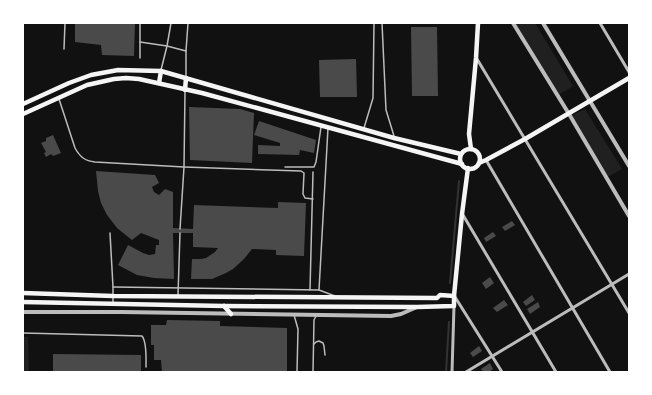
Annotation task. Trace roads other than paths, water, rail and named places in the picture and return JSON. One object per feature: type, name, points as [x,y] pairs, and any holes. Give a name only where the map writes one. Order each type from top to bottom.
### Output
[{"type":"main road","points":[[471,149],[469,134],[478,23]]},
{"type":"main road","points":[[23,104],[69,83],[91,75],[118,70],[160,71],[394,138],[461,154]]},
{"type":"main road","points":[[158,84],[160,71]]},
{"type":"main road","points":[[185,90],[186,78]]},
{"type":"main road","points":[[23,114],[87,85],[114,79],[138,79],[202,93],[462,164],[468,168],[474,167],[478,163],[525,139],[629,78]]},
{"type":"main road","points":[[462,164],[460,159],[461,154],[465,150],[471,149],[476,151],[479,155],[480,160],[478,163]]},
{"type":"main road","points":[[23,302],[417,308],[454,306],[455,281],[468,168]]},
{"type":"main road","points":[[438,297],[450,290],[455,281]]},
{"type":"main road","points":[[23,294],[113,296],[454,296]]},
{"type":"main road","points":[[437,307],[438,297]]},
{"type":"main road","points":[[224,306],[231,314]]},
{"type":"street","points":[[513,23],[629,216]]},
{"type":"street","points":[[543,23],[629,166]]},
{"type":"street","points":[[600,23],[629,72]]},
{"type":"street","points":[[476,58],[629,313]]},
{"type":"street","points":[[486,160],[610,372]]},
{"type":"street","points":[[462,214],[556,372]]},
{"type":"street","points":[[466,372],[629,274]]},
{"type":"street","points":[[454,296],[502,372]]},
{"type":"street","points":[[452,372],[454,306]]},
{"type":"street","points":[[23,312],[391,316],[417,308]]},
{"type":"lane","points":[[64,49],[65,23]]},
{"type":"lane","points":[[140,23],[140,58]]},
{"type":"lane","points":[[160,71],[167,46],[171,23]]},
{"type":"lane","points":[[186,78],[188,23]]},
{"type":"lane","points":[[364,129],[373,98],[374,23]]},
{"type":"lane","points":[[382,23],[386,110],[394,138]]},
{"type":"lane","points":[[140,42],[167,46],[186,51]]},
{"type":"lane","points":[[180,229],[184,167],[185,90]]},
{"type":"lane","points":[[59,97],[75,148],[78,154],[88,161],[184,167],[300,171],[304,173],[303,194],[306,198],[313,199]]},
{"type":"lane","points":[[285,166],[314,167],[321,126]]},
{"type":"lane","points":[[320,290],[328,127]]},
{"type":"lane","points":[[310,290],[313,172]]},
{"type":"lane","points":[[110,233],[113,304]]},
{"type":"lane","points":[[178,296],[180,233]]},
{"type":"lane","points":[[113,287],[320,290],[339,297]]},
{"type":"lane","points":[[294,315],[298,330],[298,372]]},
{"type":"lane","points":[[313,372],[314,320],[317,315]]},
{"type":"lane","points":[[23,333],[142,336],[144,342],[146,367]]},
{"type":"lane","points":[[313,346],[316,342],[322,342],[325,355]]},
{"type":"waterway","points":[[450,283],[459,181]]},
{"type":"waterway","points":[[446,372],[449,322]]}]
